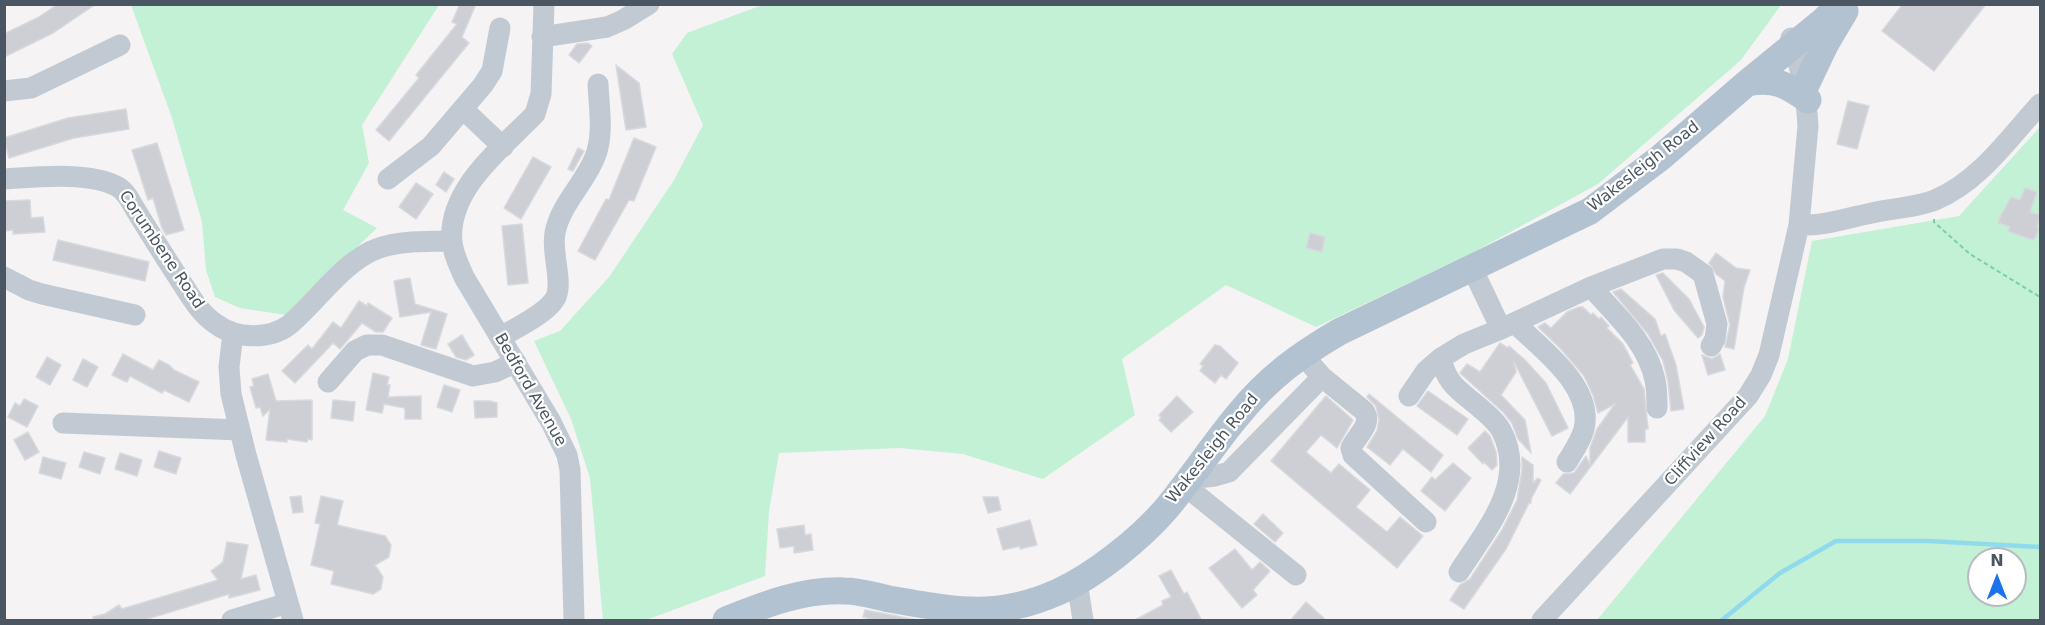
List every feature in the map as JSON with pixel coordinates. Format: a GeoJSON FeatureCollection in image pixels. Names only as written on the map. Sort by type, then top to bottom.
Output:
{"type":"FeatureCollection","features":[{"type":"Feature","properties":{"kind":"main road","name":"Wakesleigh Road"},"geometry":{"type":"LineString","coordinates":[[1788,46],[1819,4]]}},
{"type":"Feature","properties":{"kind":"main road","name":"Wakesleigh Road"},"geometry":{"type":"LineString","coordinates":[[726,621],[761,606],[808,593],[845,591],[970,611],[1001,610],[1029,603],[1077,582],[1117,555],[1164,511],[1238,414],[1277,374],[1302,354],[1339,332],[1590,211],[1660,158],[1788,46],[1840,4]]}},
{"type":"Feature","properties":{"kind":"main road"},"geometry":{"type":"LineString","coordinates":[[1747,83],[1772,81],[1806,94],[1829,37],[1849,4]]}},
{"type":"Feature","properties":{"kind":"street"},"geometry":{"type":"LineString","coordinates":[[544,4],[542,38],[607,27],[649,4]]}},
{"type":"Feature","properties":{"kind":"street"},"geometry":{"type":"LineString","coordinates":[[388,179],[431,146],[492,71],[500,28]]}},
{"type":"Feature","properties":{"kind":"street","name":"Bedford Avenue"},"geometry":{"type":"LineString","coordinates":[[542,38],[541,94],[535,114],[480,170],[460,200],[454,218],[452,241],[456,259],[464,277],[551,422],[567,455],[570,470],[574,621]]}},
{"type":"Feature","properties":{"kind":"street"},"geometry":{"type":"LineString","coordinates":[[4,91],[31,88],[120,45]]}},
{"type":"Feature","properties":{"kind":"street","name":"Cliffview Road"},"geometry":{"type":"LineString","coordinates":[[1542,621],[1748,396],[1761,375],[1769,355],[1799,225],[1808,126],[1806,94],[1788,46]]}},
{"type":"Feature","properties":{"kind":"street"},"geometry":{"type":"LineString","coordinates":[[500,337],[547,307],[556,297],[558,284],[553,247],[555,234],[559,219],[595,158],[599,142],[598,84]]}},
{"type":"Feature","properties":{"kind":"street"},"geometry":{"type":"LineString","coordinates":[[1799,225],[1827,225],[1872,212],[1934,201],[1977,174],[2040,104]]}},
{"type":"Feature","properties":{"kind":"street"},"geometry":{"type":"LineString","coordinates":[[463,109],[503,147]]}},
{"type":"Feature","properties":{"kind":"street","name":"Corumbene Road"},"geometry":{"type":"LineString","coordinates":[[4,179],[73,177],[105,182],[119,187],[128,197],[199,308],[215,324],[233,333]]}},
{"type":"Feature","properties":{"kind":"street"},"geometry":{"type":"LineString","coordinates":[[232,621],[290,612],[229,381],[233,333],[251,336],[264,335],[288,326],[351,266],[378,248],[452,241]]}},
{"type":"Feature","properties":{"kind":"street"},"geometry":{"type":"LineString","coordinates":[[1409,396],[1426,371],[1441,358],[1464,344],[1654,261],[1670,259],[1686,262],[1703,274],[1717,324],[1717,332],[1711,346]]}},
{"type":"Feature","properties":{"kind":"street"},"geometry":{"type":"LineString","coordinates":[[1472,268],[1508,326],[1563,370],[1580,394],[1585,427],[1567,462]]}},
{"type":"Feature","properties":{"kind":"street"},"geometry":{"type":"LineString","coordinates":[[4,277],[42,294],[135,315]]}},
{"type":"Feature","properties":{"kind":"street"},"geometry":{"type":"LineString","coordinates":[[1591,287],[1636,337],[1645,351],[1655,380],[1658,408]]}},
{"type":"Feature","properties":{"kind":"street"},"geometry":{"type":"LineString","coordinates":[[328,382],[355,351],[367,345],[382,345],[473,376],[495,372],[516,362]]}},
{"type":"Feature","properties":{"kind":"street"},"geometry":{"type":"LineString","coordinates":[[1302,354],[1322,377],[1364,411],[1368,417],[1368,423],[1351,448],[1353,455],[1426,522]]}},
{"type":"Feature","properties":{"kind":"street"},"geometry":{"type":"LineString","coordinates":[[1441,358],[1449,381],[1501,429],[1509,455],[1507,490],[1500,506],[1459,572]]}},
{"type":"Feature","properties":{"kind":"street"},"geometry":{"type":"LineString","coordinates":[[1186,482],[1229,472],[1322,377]]}},
{"type":"Feature","properties":{"kind":"street"},"geometry":{"type":"LineString","coordinates":[[63,423],[240,429]]}},
{"type":"Feature","properties":{"kind":"street"},"geometry":{"type":"LineString","coordinates":[[1186,482],[1296,575]]}},
{"type":"Feature","properties":{"kind":"street"},"geometry":{"type":"LineString","coordinates":[[1077,582],[1083,621]]}},
{"type":"Feature","properties":{"kind":"path"},"geometry":{"type":"LineString","coordinates":[[1934,201],[1934,222],[1970,254],[2040,297]]}},
{"type":"Feature","properties":{"kind":"green space"},"geometry":{"type":"Polygon","coordinates":[[[131,5],[439,5],[362,125],[369,163],[343,210],[377,228],[286,315],[240,308],[215,297],[206,270],[202,222],[172,118],[131,5]]]}},
{"type":"Feature","properties":{"kind":"green space"},"geometry":{"type":"Polygon","coordinates":[[[762,5],[1781,5],[1741,60],[1598,184],[1472,253],[1316,327],[1226,285],[1122,359],[1135,415],[1043,479],[963,454],[900,448],[779,453],[769,511],[765,576],[646,620],[603,620],[590,478],[571,419],[534,341],[560,331],[609,277],[674,180],[703,125],[672,54],[687,33],[762,5]]]}},
{"type":"Feature","properties":{"kind":"green space"},"geometry":{"type":"Polygon","coordinates":[[[2040,127],[2040,620],[1597,620],[1765,416],[1788,359],[1812,241],[1959,216],[2040,127]]]}},
{"type":"Feature","properties":{"kind":"building"},"geometry":{"type":"Polygon","coordinates":[[[58,4],[96,4],[53,33],[4,57],[4,34],[39,17],[58,4]]]}},
{"type":"Feature","properties":{"kind":"building"},"geometry":{"type":"Polygon","coordinates":[[[460,4],[476,4],[462,37],[469,43],[389,141],[376,130],[419,78],[416,75],[457,24],[452,22],[460,4]]]}},
{"type":"Feature","properties":{"kind":"building"},"geometry":{"type":"Polygon","coordinates":[[[1903,4],[1986,4],[1934,71],[1882,31],[1903,4]]]}},
{"type":"Feature","properties":{"kind":"building"},"geometry":{"type":"Polygon","coordinates":[[[588,43],[592,46],[579,63],[569,55],[577,44],[588,43]]]}},
{"type":"Feature","properties":{"kind":"building"},"geometry":{"type":"Polygon","coordinates":[[[616,65],[639,83],[646,127],[626,130],[616,65]]]}},
{"type":"Feature","properties":{"kind":"building"},"geometry":{"type":"Polygon","coordinates":[[[1848,101],[1869,106],[1857,149],[1837,144],[1848,101]]]}},
{"type":"Feature","properties":{"kind":"building"},"geometry":{"type":"Polygon","coordinates":[[[126,109],[129,129],[74,138],[9,158],[4,138],[68,118],[126,109]]]}},
{"type":"Feature","properties":{"kind":"building"},"geometry":{"type":"Polygon","coordinates":[[[634,138],[656,147],[634,201],[629,200],[595,260],[578,251],[606,199],[609,200],[634,138]]]}},
{"type":"Feature","properties":{"kind":"building"},"geometry":{"type":"Polygon","coordinates":[[[157,143],[184,230],[166,235],[153,198],[148,200],[132,150],[157,143]]]}},
{"type":"Feature","properties":{"kind":"building"},"geometry":{"type":"Polygon","coordinates":[[[578,148],[584,151],[573,171],[568,169],[578,148]]]}},
{"type":"Feature","properties":{"kind":"building"},"geometry":{"type":"Polygon","coordinates":[[[533,157],[551,167],[521,219],[504,208],[533,157]]]}},
{"type":"Feature","properties":{"kind":"building"},"geometry":{"type":"Polygon","coordinates":[[[444,172],[454,179],[446,192],[436,185],[444,172]]]}},
{"type":"Feature","properties":{"kind":"building"},"geometry":{"type":"Polygon","coordinates":[[[416,183],[433,194],[416,219],[399,207],[416,183]]]}},
{"type":"Feature","properties":{"kind":"building"},"geometry":{"type":"Polygon","coordinates":[[[2025,188],[2037,192],[2030,212],[2040,215],[2037,228],[2039,229],[2032,240],[2008,231],[2010,227],[1998,223],[2011,197],[2020,200],[2025,188]]]}},
{"type":"Feature","properties":{"kind":"building"},"geometry":{"type":"Polygon","coordinates":[[[30,200],[31,218],[43,217],[45,232],[13,234],[13,230],[4,231],[4,201],[30,200]]]}},
{"type":"Feature","properties":{"kind":"building"},"geometry":{"type":"Polygon","coordinates":[[[522,224],[528,283],[508,285],[502,226],[522,224]]]}},
{"type":"Feature","properties":{"kind":"building"},"geometry":{"type":"Polygon","coordinates":[[[1310,233],[1325,237],[1322,252],[1306,248],[1310,233]]]}},
{"type":"Feature","properties":{"kind":"building"},"geometry":{"type":"Polygon","coordinates":[[[58,240],[149,262],[145,281],[53,260],[58,240]]]}},
{"type":"Feature","properties":{"kind":"building"},"geometry":{"type":"Polygon","coordinates":[[[1716,253],[1736,268],[1750,270],[1744,287],[1734,349],[1725,347],[1730,325],[1723,297],[1725,281],[1716,274],[1709,263],[1716,253]]]}},
{"type":"Feature","properties":{"kind":"building"},"geometry":{"type":"Polygon","coordinates":[[[1663,273],[1689,299],[1704,327],[1702,335],[1698,338],[1674,310],[1656,275],[1663,273]]]}},
{"type":"Feature","properties":{"kind":"building"},"geometry":{"type":"Polygon","coordinates":[[[410,278],[415,304],[447,314],[436,349],[421,345],[431,312],[400,317],[394,281],[410,278]]]}},
{"type":"Feature","properties":{"kind":"building"},"geometry":{"type":"Polygon","coordinates":[[[1621,289],[1655,319],[1661,336],[1665,334],[1676,365],[1684,409],[1671,411],[1663,361],[1648,334],[1613,292],[1621,289]]]}},
{"type":"Feature","properties":{"kind":"building"},"geometry":{"type":"Polygon","coordinates":[[[359,301],[367,306],[368,303],[392,318],[383,332],[376,332],[362,323],[340,349],[333,343],[295,383],[282,371],[308,345],[312,349],[333,322],[341,328],[359,301]]]}},
{"type":"Feature","properties":{"kind":"building"},"geometry":{"type":"Polygon","coordinates":[[[1583,307],[1591,315],[1593,313],[1599,319],[1601,317],[1609,326],[1607,328],[1623,344],[1633,363],[1630,365],[1644,389],[1648,429],[1645,429],[1645,442],[1628,442],[1628,417],[1570,494],[1556,483],[1563,474],[1574,473],[1586,456],[1590,465],[1590,448],[1597,429],[1615,404],[1598,413],[1584,376],[1538,327],[1545,323],[1551,328],[1567,312],[1583,307]]]}},
{"type":"Feature","properties":{"kind":"building"},"geometry":{"type":"Polygon","coordinates":[[[462,335],[474,355],[466,360],[456,357],[448,344],[462,335]]]}},
{"type":"Feature","properties":{"kind":"building"},"geometry":{"type":"Polygon","coordinates":[[[1500,343],[1508,348],[1509,346],[1546,383],[1568,428],[1552,436],[1514,362],[1516,372],[1501,395],[1525,420],[1531,453],[1518,439],[1512,423],[1503,412],[1460,373],[1467,364],[1480,372],[1500,343]]]}},
{"type":"Feature","properties":{"kind":"building"},"geometry":{"type":"Polygon","coordinates":[[[1215,345],[1220,346],[1238,363],[1226,379],[1221,375],[1215,383],[1200,371],[1203,366],[1200,364],[1215,345]]]}},
{"type":"Feature","properties":{"kind":"building"},"geometry":{"type":"Polygon","coordinates":[[[123,354],[153,370],[159,360],[199,382],[189,402],[164,390],[162,393],[130,376],[127,382],[112,375],[123,354]]]}},
{"type":"Feature","properties":{"kind":"building"},"geometry":{"type":"Polygon","coordinates":[[[1720,354],[1725,370],[1708,375],[1702,355],[1712,359],[1720,354]]]}},
{"type":"Feature","properties":{"kind":"building"},"geometry":{"type":"Polygon","coordinates":[[[47,357],[61,365],[50,385],[36,377],[47,357]]]}},
{"type":"Feature","properties":{"kind":"building"},"geometry":{"type":"Polygon","coordinates":[[[83,359],[98,367],[87,387],[73,380],[83,359]]]}},
{"type":"Feature","properties":{"kind":"building"},"geometry":{"type":"Polygon","coordinates":[[[373,373],[389,377],[388,397],[421,396],[421,419],[405,419],[405,408],[384,404],[382,413],[366,410],[373,373]]]}},
{"type":"Feature","properties":{"kind":"building"},"geometry":{"type":"Polygon","coordinates":[[[268,374],[276,401],[312,400],[312,440],[308,439],[307,442],[287,439],[287,442],[266,440],[270,409],[263,416],[260,407],[256,408],[250,387],[254,386],[252,379],[268,374]]]}},
{"type":"Feature","properties":{"kind":"building"},"geometry":{"type":"Polygon","coordinates":[[[444,385],[460,390],[452,412],[437,407],[444,385]]]}},
{"type":"Feature","properties":{"kind":"building"},"geometry":{"type":"Polygon","coordinates":[[[1428,391],[1468,419],[1457,435],[1417,406],[1428,391]]]}},
{"type":"Feature","properties":{"kind":"building"},"geometry":{"type":"Polygon","coordinates":[[[1369,394],[1443,455],[1431,472],[1403,449],[1390,465],[1367,447],[1377,431],[1379,420],[1376,406],[1367,397],[1369,394]]]}},
{"type":"Feature","properties":{"kind":"building"},"geometry":{"type":"Polygon","coordinates":[[[1177,396],[1193,412],[1171,432],[1159,420],[1161,418],[1159,415],[1177,396]]]}},
{"type":"Feature","properties":{"kind":"building"},"geometry":{"type":"Polygon","coordinates":[[[1326,396],[1353,420],[1337,448],[1321,435],[1306,452],[1331,473],[1339,464],[1370,490],[1356,507],[1387,532],[1400,517],[1423,536],[1397,568],[1271,461],[1326,396]]]}},
{"type":"Feature","properties":{"kind":"building"},"geometry":{"type":"Polygon","coordinates":[[[24,399],[38,406],[27,427],[8,417],[15,403],[20,406],[24,399]]]}},
{"type":"Feature","properties":{"kind":"building"},"geometry":{"type":"Polygon","coordinates":[[[333,400],[355,402],[353,421],[331,418],[333,400]]]}},
{"type":"Feature","properties":{"kind":"building"},"geometry":{"type":"Polygon","coordinates":[[[474,401],[497,403],[497,417],[475,418],[474,401]]]}},
{"type":"Feature","properties":{"kind":"building"},"geometry":{"type":"Polygon","coordinates":[[[1485,431],[1490,436],[1496,452],[1497,465],[1492,470],[1468,448],[1485,431]]]}},
{"type":"Feature","properties":{"kind":"building"},"geometry":{"type":"Polygon","coordinates":[[[28,432],[39,452],[25,460],[14,440],[28,432]]]}},
{"type":"Feature","properties":{"kind":"building"},"geometry":{"type":"Polygon","coordinates":[[[159,451],[181,458],[176,474],[154,467],[159,451]]]}},
{"type":"Feature","properties":{"kind":"building"},"geometry":{"type":"Polygon","coordinates":[[[84,452],[105,458],[100,474],[79,467],[84,452]]]}},
{"type":"Feature","properties":{"kind":"building"},"geometry":{"type":"Polygon","coordinates":[[[120,453],[142,460],[137,476],[115,469],[120,453]]]}},
{"type":"Feature","properties":{"kind":"building"},"geometry":{"type":"Polygon","coordinates":[[[43,457],[66,463],[61,479],[39,473],[43,457]]]}},
{"type":"Feature","properties":{"kind":"building"},"geometry":{"type":"Polygon","coordinates":[[[1522,457],[1533,465],[1533,483],[1538,478],[1541,480],[1506,549],[1464,609],[1450,600],[1460,585],[1470,579],[1502,530],[1517,500],[1522,457]]]}},
{"type":"Feature","properties":{"kind":"building"},"geometry":{"type":"Polygon","coordinates":[[[1453,463],[1471,478],[1445,511],[1421,491],[1432,477],[1435,480],[1453,463]]]}},
{"type":"Feature","properties":{"kind":"building"},"geometry":{"type":"Polygon","coordinates":[[[301,496],[303,512],[293,513],[290,497],[301,496]]]}},
{"type":"Feature","properties":{"kind":"building"},"geometry":{"type":"Polygon","coordinates":[[[321,496],[343,501],[337,525],[385,536],[391,545],[389,557],[375,565],[383,577],[381,589],[373,594],[331,584],[334,571],[311,565],[320,524],[315,523],[321,496]]]}},
{"type":"Feature","properties":{"kind":"building"},"geometry":{"type":"Polygon","coordinates":[[[983,497],[998,497],[1001,510],[988,513],[983,497]]]}},
{"type":"Feature","properties":{"kind":"building"},"geometry":{"type":"Polygon","coordinates":[[[1263,514],[1283,533],[1275,542],[1254,524],[1263,514]]]}},
{"type":"Feature","properties":{"kind":"building"},"geometry":{"type":"Polygon","coordinates":[[[1030,520],[1037,545],[1003,550],[997,529],[1030,520]]]}},
{"type":"Feature","properties":{"kind":"building"},"geometry":{"type":"Polygon","coordinates":[[[804,525],[805,535],[811,534],[813,550],[794,553],[794,546],[780,548],[777,529],[804,525]]]}},
{"type":"Feature","properties":{"kind":"building"},"geometry":{"type":"Polygon","coordinates":[[[227,542],[248,545],[241,579],[256,575],[260,590],[229,598],[229,594],[141,621],[94,621],[93,617],[105,614],[119,605],[122,609],[218,580],[211,571],[223,562],[227,542]]]}},
{"type":"Feature","properties":{"kind":"building"},"geometry":{"type":"Polygon","coordinates":[[[1235,549],[1252,570],[1260,562],[1270,571],[1253,590],[1257,595],[1242,608],[1209,568],[1235,549]]]}},
{"type":"Feature","properties":{"kind":"building"},"geometry":{"type":"Polygon","coordinates":[[[1171,570],[1184,594],[1187,592],[1202,621],[1133,621],[1163,605],[1162,601],[1171,597],[1159,576],[1171,570]]]}},
{"type":"Feature","properties":{"kind":"building"},"geometry":{"type":"Polygon","coordinates":[[[1306,602],[1327,621],[1290,621],[1306,602]]]}},
{"type":"Feature","properties":{"kind":"building"},"geometry":{"type":"Polygon","coordinates":[[[865,610],[917,621],[878,621],[863,617],[865,610]]]}},
{"type":"Feature","properties":{"kind":"waterway"},"geometry":{"type":"LineString","coordinates":[[1722,620],[1780,573],[1836,541],[1928,541],[2040,547]]}}]}
